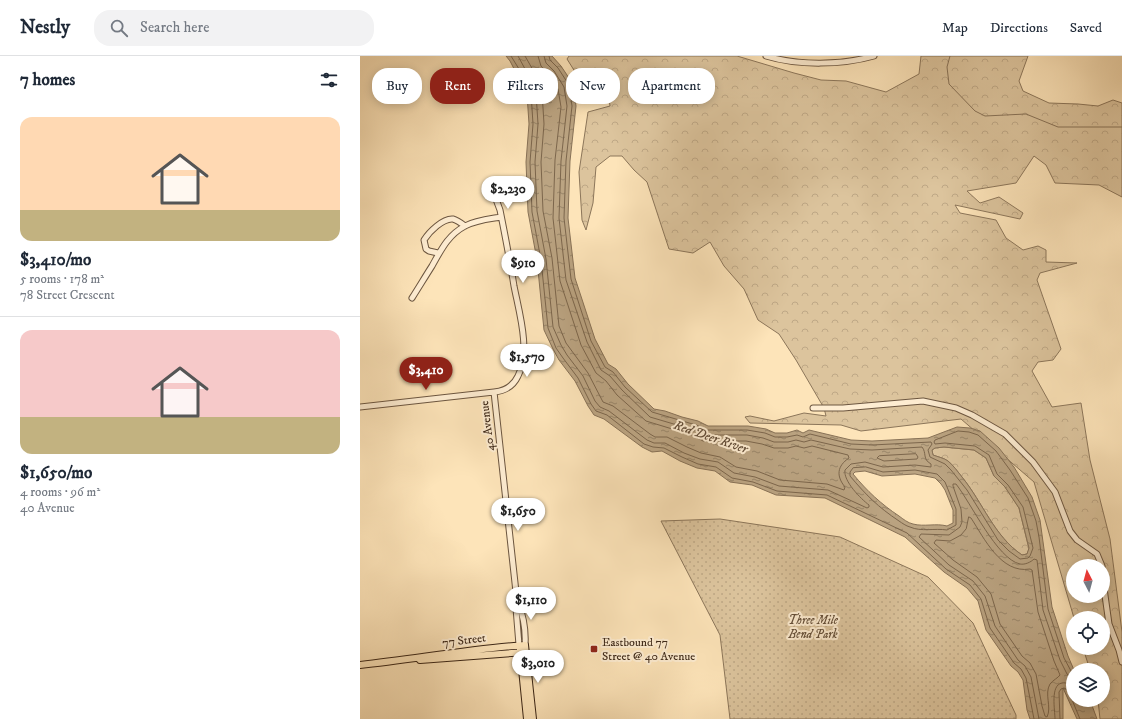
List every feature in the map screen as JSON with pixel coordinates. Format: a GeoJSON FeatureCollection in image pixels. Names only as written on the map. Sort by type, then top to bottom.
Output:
{"type":"FeatureCollection","features":[{"type":"Feature","properties":{"kind":"main road","name":"40 Avenue"},"geometry":{"type":"LineString","coordinates":[[522,645],[523,652]]}},
{"type":"Feature","properties":{"kind":"main road","name":"77 Street"},"geometry":{"type":"LineString","coordinates":[[360,665],[522,645]]}},
{"type":"Feature","properties":{"kind":"main road","name":"77 Street"},"geometry":{"type":"LineString","coordinates":[[406,660],[428,660],[523,652]]}},
{"type":"Feature","properties":{"kind":"main road"},"geometry":{"type":"LineString","coordinates":[[523,652],[527,719]]}},
{"type":"Feature","properties":{"kind":"main road"},"geometry":{"type":"LineString","coordinates":[[523,652],[533,719]]}},
{"type":"Feature","properties":{"kind":"street"},"geometry":{"type":"LineString","coordinates":[[766,56],[800,63],[857,61],[874,56]]}},
{"type":"Feature","properties":{"kind":"street","name":"40 Avenue"},"geometry":{"type":"LineString","coordinates":[[494,194],[501,217],[523,337],[523,357],[519,376],[514,384],[506,389],[494,392],[517,601],[525,631],[522,645]]}},
{"type":"Feature","properties":{"kind":"street"},"geometry":{"type":"LineString","coordinates":[[412,298],[448,238],[465,226],[476,222],[501,217]]}},
{"type":"Feature","properties":{"kind":"street"},"geometry":{"type":"LineString","coordinates":[[438,253],[426,249],[424,240],[427,235],[447,220],[453,219],[465,226]]}},
{"type":"Feature","properties":{"kind":"street"},"geometry":{"type":"LineString","coordinates":[[360,407],[494,392]]}},
{"type":"Feature","properties":{"kind":"street"},"geometry":{"type":"LineString","coordinates":[[813,408],[843,408],[922,401],[956,408],[972,415],[1005,434],[1033,462],[1055,492],[1070,531],[1077,540],[1097,554],[1099,559]]}},
{"type":"Feature","properties":{"kind":"street"},"geometry":{"type":"LineString","coordinates":[[1106,603],[1109,624],[1122,662]]}},
{"type":"Feature","properties":{"kind":"green space"},"geometry":{"type":"Polygon","coordinates":[[[569,56],[737,56],[821,80],[846,81],[886,92],[919,74],[921,56],[1028,56],[1019,81],[1023,91],[1049,103],[1098,106],[1113,100],[1122,103],[1122,197],[1099,185],[1055,183],[1046,165],[1034,156],[1016,183],[967,191],[980,203],[999,197],[1023,213],[1020,219],[955,205],[960,213],[996,220],[1006,238],[1023,250],[1038,246],[1046,250],[1046,262],[1077,263],[1040,273],[1037,280],[1061,349],[1053,360],[1038,362],[1032,371],[1052,407],[1081,403],[1090,460],[1110,539],[1122,632],[1122,719],[1100,719],[1099,707],[1110,707],[1110,663],[1088,663],[1085,655],[1110,655],[1110,611],[1072,611],[1070,603],[1110,603],[1110,559],[1066,559],[1066,591],[1034,482],[961,419],[861,431],[841,425],[750,423],[745,417],[750,416],[774,421],[804,413],[826,416],[824,408],[779,334],[758,320],[744,289],[724,266],[710,242],[693,253],[669,249],[647,182],[622,156],[610,156],[596,167],[593,203],[586,230],[582,220],[579,172],[588,112],[610,106],[610,104],[620,104],[620,68],[573,68],[567,59],[569,56]]]}},
{"type":"Feature","properties":{"kind":"green space"},"geometry":{"type":"Polygon","coordinates":[[[944,447],[974,450],[986,458],[994,476],[1005,487],[1019,508],[1029,549],[1027,554],[1022,555],[1012,547],[996,529],[952,464],[945,459],[933,455],[932,450],[935,448],[944,447]]]}},
{"type":"Feature","properties":{"kind":"green space","name":"Three Mile Bend Park"},"geometry":{"type":"Polygon","coordinates":[[[720,519],[840,537],[928,577],[973,623],[1016,715],[1016,719],[730,719],[720,635],[661,521],[720,519]]]}},
{"type":"Feature","properties":{"kind":"water","name":"Red Deer River"},"geometry":{"type":"Polygon","coordinates":[[[506,56],[552,56],[566,74],[566,104],[576,104],[576,106],[570,161],[568,218],[575,278],[595,339],[608,364],[616,369],[628,384],[654,409],[698,421],[708,426],[748,426],[766,429],[775,433],[787,433],[797,430],[803,433],[809,430],[851,440],[872,441],[928,438],[957,427],[970,428],[980,431],[999,448],[1014,467],[1032,497],[1040,520],[1052,607],[1066,650],[1066,655],[1068,655],[1071,663],[1066,663],[1066,695],[1063,688],[1063,719],[1030,719],[1027,710],[1023,680],[1018,672],[1011,666],[986,630],[978,601],[967,588],[944,572],[905,537],[825,498],[776,495],[752,485],[730,482],[715,471],[697,468],[662,451],[652,452],[642,447],[604,419],[594,415],[575,381],[559,360],[544,330],[537,260],[528,212],[526,162],[529,124],[528,104],[558,104],[558,68],[514,68],[506,56]],[[944,447],[935,448],[932,450],[933,455],[945,459],[952,464],[996,529],[1012,547],[1022,555],[1027,554],[1029,548],[1019,508],[1005,487],[994,476],[986,458],[974,450],[944,447]],[[865,471],[855,472],[853,474],[880,502],[907,522],[917,525],[947,526],[953,523],[953,510],[945,490],[935,478],[915,474],[882,476],[865,471]]]}},
{"type":"Feature","properties":{"kind":"water"},"geometry":{"type":"Polygon","coordinates":[[[1072,707],[1093,707],[1097,719],[1077,719],[1072,707]]]}},
{"type":"Feature","properties":{"kind":"waterway"},"geometry":{"type":"LineString","coordinates":[[950,56],[947,67],[949,84],[975,111],[985,116],[1026,114],[1058,127],[1122,127]]}},
{"type":"Feature","properties":{"kind":"place","name":"Eastbound 77 Street @ 40 Avenue"},"geometry":{"type":"Point","coordinates":[594,649]}}]}
